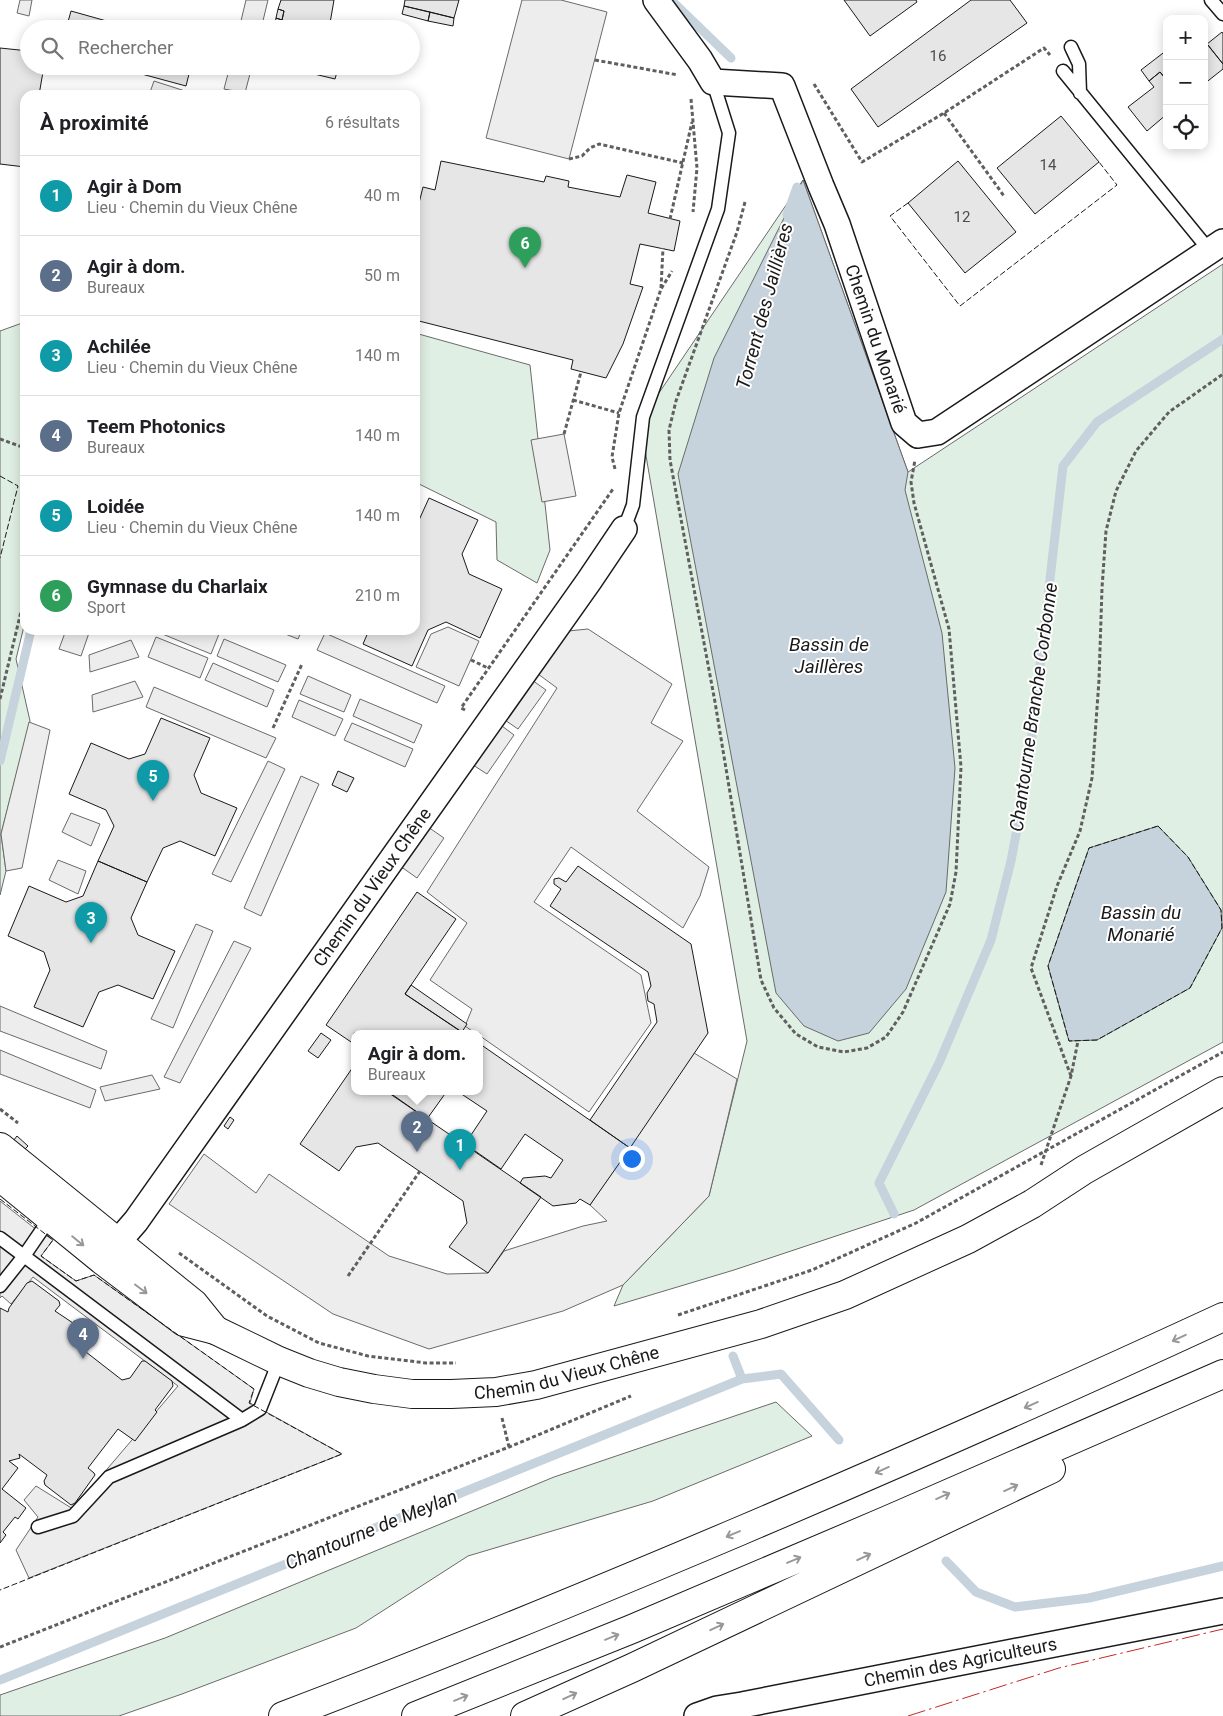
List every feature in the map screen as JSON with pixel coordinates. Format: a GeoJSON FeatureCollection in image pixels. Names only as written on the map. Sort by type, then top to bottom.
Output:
{"type":"FeatureCollection","features":[{"type":"Feature","properties":{"kind":"main road","name":"Chemin du Vieux Chêne"},"geometry":{"type":"LineString","coordinates":[[0,1176],[50,1218],[110,1251],[194,1304],[215,1330],[278,1361],[309,1373],[374,1389],[412,1394],[496,1392],[536,1385],[761,1324],[845,1295],[968,1239],[1032,1204],[1084,1170],[1223,1091]]}},
{"type":"Feature","properties":{"kind":"main road","name":"Chemin du Vieux Chêne"},"geometry":{"type":"LineString","coordinates":[[0,1147],[110,1251]]}},
{"type":"Feature","properties":{"kind":"main road"},"geometry":{"type":"LineString","coordinates":[[283,1716],[378,1680],[634,1576],[845,1487],[1223,1318]]}},
{"type":"Feature","properties":{"kind":"main road"},"geometry":{"type":"LineString","coordinates":[[416,1716],[632,1629],[1223,1374]]}},
{"type":"Feature","properties":{"kind":"main road"},"geometry":{"type":"LineString","coordinates":[[525,1716],[632,1668],[1223,1387]]}},
{"type":"Feature","properties":{"kind":"street"},"geometry":{"type":"LineString","coordinates":[[656,0],[683,36],[713,82]]}},
{"type":"Feature","properties":{"kind":"street","name":"Chemin du Monarié"},"geometry":{"type":"LineString","coordinates":[[713,82],[782,86],[837,224],[904,423],[918,434],[937,432],[1216,246]]}},
{"type":"Feature","properties":{"kind":"street","name":"Chemin du Vieux Chêne"},"geometry":{"type":"LineString","coordinates":[[110,1251],[136,1222],[578,597],[624,528]]}},
{"type":"Feature","properties":{"kind":"street","name":"Chemin des Agriculteurs"},"geometry":{"type":"LineString","coordinates":[[697,1716],[717,1709],[751,1704],[1223,1611]]}},
{"type":"Feature","properties":{"kind":"lane"},"geometry":{"type":"LineString","coordinates":[[1212,0],[1223,14]]}},
{"type":"Feature","properties":{"kind":"lane"},"geometry":{"type":"LineString","coordinates":[[1071,47],[1079,64],[1080,93]]}},
{"type":"Feature","properties":{"kind":"lane"},"geometry":{"type":"LineString","coordinates":[[1063,71],[1080,93],[1216,246]]}},
{"type":"Feature","properties":{"kind":"lane"},"geometry":{"type":"LineString","coordinates":[[624,528],[634,505],[643,417],[718,209],[729,133],[713,82]]}},
{"type":"Feature","properties":{"kind":"lane"},"geometry":{"type":"LineString","coordinates":[[0,1286],[24,1256],[50,1218]]}},
{"type":"Feature","properties":{"kind":"lane"},"geometry":{"type":"LineString","coordinates":[[0,1238],[242,1420]]}},
{"type":"Feature","properties":{"kind":"lane"},"geometry":{"type":"LineString","coordinates":[[38,1527],[73,1516],[109,1477],[242,1420],[260,1409],[278,1361]]}},
{"type":"Feature","properties":{"kind":"path"},"geometry":{"type":"LineString","coordinates":[[814,84],[862,162],[944,113],[1044,48],[1063,71]]}},
{"type":"Feature","properties":{"kind":"path"},"geometry":{"type":"LineString","coordinates":[[595,60],[684,76]]}},
{"type":"Feature","properties":{"kind":"path"},"geometry":{"type":"LineString","coordinates":[[690,96],[697,168],[693,215]]}},
{"type":"Feature","properties":{"kind":"path"},"geometry":{"type":"LineString","coordinates":[[944,113],[1004,196]]}},
{"type":"Feature","properties":{"kind":"path"},"geometry":{"type":"LineString","coordinates":[[670,219],[693,118]]}},
{"type":"Feature","properties":{"kind":"path"},"geometry":{"type":"LineString","coordinates":[[569,159],[582,156],[590,148],[600,144],[683,163]]}},
{"type":"Feature","properties":{"kind":"path"},"geometry":{"type":"LineString","coordinates":[[745,202],[737,232],[676,401],[669,430],[670,460],[715,702],[761,980],[774,1008],[796,1034],[818,1047],[844,1052],[866,1048],[886,1037],[903,1012],[950,904],[956,872],[961,767],[950,630],[914,503],[912,482],[918,434]]}},
{"type":"Feature","properties":{"kind":"path"},"geometry":{"type":"LineString","coordinates":[[661,289],[663,248]]}},
{"type":"Feature","properties":{"kind":"path"},"geometry":{"type":"LineString","coordinates":[[616,474],[612,457],[619,412],[661,289],[676,264]]}},
{"type":"Feature","properties":{"kind":"path"},"geometry":{"type":"LineString","coordinates":[[564,434],[581,372]]}},
{"type":"Feature","properties":{"kind":"path"},"geometry":{"type":"LineString","coordinates":[[1071,1076],[1031,968],[1057,886],[1080,830],[1092,778],[1106,531],[1116,491],[1136,451],[1169,412],[1223,374]]}},
{"type":"Feature","properties":{"kind":"path"},"geometry":{"type":"LineString","coordinates":[[573,400],[619,412]]}},
{"type":"Feature","properties":{"kind":"path"},"geometry":{"type":"LineString","coordinates":[[0,439],[20,446]]}},
{"type":"Feature","properties":{"kind":"path"},"geometry":{"type":"LineString","coordinates":[[461,708],[618,482]]}},
{"type":"Feature","properties":{"kind":"path"},"geometry":{"type":"LineString","coordinates":[[0,699],[20,616]]}},
{"type":"Feature","properties":{"kind":"path"},"geometry":{"type":"LineString","coordinates":[[470,660],[488,668]]}},
{"type":"Feature","properties":{"kind":"path"},"geometry":{"type":"LineString","coordinates":[[273,728],[302,664]]}},
{"type":"Feature","properties":{"kind":"path"},"geometry":{"type":"LineString","coordinates":[[1046,1150],[1071,1076],[1078,1041]]}},
{"type":"Feature","properties":{"kind":"path"},"geometry":{"type":"LineString","coordinates":[[670,1318],[820,1266],[916,1223],[1223,1052]]}},
{"type":"Feature","properties":{"kind":"path"},"geometry":{"type":"LineString","coordinates":[[348,1276],[420,1171]]}},
{"type":"Feature","properties":{"kind":"path"},"geometry":{"type":"LineString","coordinates":[[267,1316],[319,1342],[368,1356],[426,1363],[461,1363]]}},
{"type":"Feature","properties":{"kind":"path"},"geometry":{"type":"LineString","coordinates":[[0,1647],[509,1447],[631,1396]]}},
{"type":"Feature","properties":{"kind":"green space"},"geometry":{"type":"Polygon","coordinates":[[[803,180],[908,472],[1223,264],[1223,1042],[914,1210],[734,1270],[614,1306],[623,1285],[709,1196],[747,1041],[640,421],[803,180]]]}},
{"type":"Feature","properties":{"kind":"green space"},"geometry":{"type":"Polygon","coordinates":[[[20,324],[20,635],[22,635],[16,659],[30,721],[1,834],[6,871],[0,895],[0,331],[20,324]]]}},
{"type":"Feature","properties":{"kind":"green space"},"geometry":{"type":"Polygon","coordinates":[[[420,334],[530,365],[550,550],[537,583],[497,560],[496,522],[420,484],[420,334]]]}},
{"type":"Feature","properties":{"kind":"green space"},"geometry":{"type":"Polygon","coordinates":[[[776,1402],[812,1436],[653,1501],[468,1556],[356,1628],[119,1716],[0,1716],[0,1695],[165,1638],[554,1477],[776,1402]]]}},
{"type":"Feature","properties":{"kind":"shaded area"},"geometry":{"type":"Polygon","coordinates":[[[20,0],[32,0],[29,16],[17,13],[20,0]]]}},
{"type":"Feature","properties":{"kind":"shaded area"},"geometry":{"type":"Polygon","coordinates":[[[246,0],[268,0],[263,20],[241,20],[246,0]]]}},
{"type":"Feature","properties":{"kind":"shaded area"},"geometry":{"type":"Polygon","coordinates":[[[522,0],[561,0],[607,12],[569,159],[486,138],[522,0]]]}},
{"type":"Feature","properties":{"kind":"shaded area"},"geometry":{"type":"Polygon","coordinates":[[[228,75],[250,75],[246,90],[224,89],[228,75]]]}},
{"type":"Feature","properties":{"kind":"shaded area"},"geometry":{"type":"Polygon","coordinates":[[[154,81],[182,90],[151,90],[154,81]]]}},
{"type":"Feature","properties":{"kind":"shaded area"},"geometry":{"type":"Polygon","coordinates":[[[564,434],[576,496],[542,502],[531,440],[564,434]]]}},
{"type":"Feature","properties":{"kind":"shaded area"},"geometry":{"type":"Polygon","coordinates":[[[448,627],[479,641],[459,686],[416,667],[431,634],[448,627]]]}},
{"type":"Feature","properties":{"kind":"shaded area"},"geometry":{"type":"Polygon","coordinates":[[[588,629],[672,684],[651,723],[683,741],[637,811],[709,867],[700,896],[683,928],[571,847],[534,902],[641,975],[651,1023],[589,1112],[483,1038],[483,1030],[471,1030],[465,1026],[472,1009],[430,980],[467,923],[427,892],[557,688],[538,674],[568,631],[588,629]]]}},
{"type":"Feature","properties":{"kind":"shaded area"},"geometry":{"type":"Polygon","coordinates":[[[64,635],[88,635],[81,656],[59,649],[64,635]]]}},
{"type":"Feature","properties":{"kind":"shaded area"},"geometry":{"type":"Polygon","coordinates":[[[165,635],[219,635],[211,654],[165,635]]]}},
{"type":"Feature","properties":{"kind":"shaded area"},"geometry":{"type":"Polygon","coordinates":[[[288,635],[300,635],[298,639],[288,635]]]}},
{"type":"Feature","properties":{"kind":"shaded area"},"geometry":{"type":"Polygon","coordinates":[[[324,635],[330,635],[445,686],[437,703],[317,650],[324,635]]]}},
{"type":"Feature","properties":{"kind":"shaded area"},"geometry":{"type":"Polygon","coordinates":[[[156,637],[208,658],[200,678],[148,657],[156,637]]]}},
{"type":"Feature","properties":{"kind":"shaded area"},"geometry":{"type":"Polygon","coordinates":[[[224,639],[286,665],[278,682],[217,656],[224,639]]]}},
{"type":"Feature","properties":{"kind":"shaded area"},"geometry":{"type":"Polygon","coordinates":[[[131,640],[139,657],[90,672],[89,655],[131,640]]]}},
{"type":"Feature","properties":{"kind":"shaded area"},"geometry":{"type":"Polygon","coordinates":[[[213,663],[274,690],[267,707],[205,680],[213,663]]]}},
{"type":"Feature","properties":{"kind":"shaded area"},"geometry":{"type":"Polygon","coordinates":[[[308,676],[351,695],[344,712],[300,694],[308,676]]]}},
{"type":"Feature","properties":{"kind":"shaded area"},"geometry":{"type":"Polygon","coordinates":[[[529,678],[546,690],[518,729],[502,718],[529,678]]]}},
{"type":"Feature","properties":{"kind":"shaded area"},"geometry":{"type":"Polygon","coordinates":[[[135,681],[143,697],[93,712],[92,695],[135,681]]]}},
{"type":"Feature","properties":{"kind":"shaded area"},"geometry":{"type":"Polygon","coordinates":[[[154,687],[276,738],[266,758],[146,707],[154,687]]]}},
{"type":"Feature","properties":{"kind":"shaded area"},"geometry":{"type":"Polygon","coordinates":[[[360,699],[422,725],[414,743],[353,716],[360,699]]]}},
{"type":"Feature","properties":{"kind":"shaded area"},"geometry":{"type":"Polygon","coordinates":[[[299,700],[343,719],[335,736],[292,717],[299,700]]]}},
{"type":"Feature","properties":{"kind":"shaded area"},"geometry":{"type":"Polygon","coordinates":[[[29,722],[50,730],[22,868],[6,871],[1,834],[29,722]]]}},
{"type":"Feature","properties":{"kind":"shaded area"},"geometry":{"type":"Polygon","coordinates":[[[352,723],[413,749],[405,767],[344,740],[352,723]]]}},
{"type":"Feature","properties":{"kind":"shaded area"},"geometry":{"type":"Polygon","coordinates":[[[498,723],[514,735],[487,774],[470,763],[498,723]]]}},
{"type":"Feature","properties":{"kind":"shaded area"},"geometry":{"type":"Polygon","coordinates":[[[268,761],[285,769],[231,882],[212,874],[268,761]]]}},
{"type":"Feature","properties":{"kind":"shaded area"},"geometry":{"type":"Polygon","coordinates":[[[301,776],[319,784],[261,916],[244,908],[301,776]]]}},
{"type":"Feature","properties":{"kind":"shaded area"},"geometry":{"type":"Polygon","coordinates":[[[71,813],[100,824],[91,846],[62,832],[71,813]]]}},
{"type":"Feature","properties":{"kind":"shaded area"},"geometry":{"type":"Polygon","coordinates":[[[428,827],[444,838],[417,878],[400,866],[428,827]]]}},
{"type":"Feature","properties":{"kind":"shaded area"},"geometry":{"type":"Polygon","coordinates":[[[58,860],[86,871],[78,894],[49,880],[58,860]]]}},
{"type":"Feature","properties":{"kind":"shaded area"},"geometry":{"type":"Polygon","coordinates":[[[196,924],[213,931],[173,1028],[151,1019],[196,924]]]}},
{"type":"Feature","properties":{"kind":"shaded area"},"geometry":{"type":"Polygon","coordinates":[[[234,941],[251,948],[180,1083],[164,1077],[234,941]]]}},
{"type":"Feature","properties":{"kind":"shaded area"},"geometry":{"type":"Polygon","coordinates":[[[0,1006],[107,1051],[101,1069],[0,1031],[0,1006]]]}},
{"type":"Feature","properties":{"kind":"shaded area"},"geometry":{"type":"Polygon","coordinates":[[[0,1050],[96,1090],[90,1108],[0,1074],[0,1050]]]}},
{"type":"Feature","properties":{"kind":"shaded area"},"geometry":{"type":"Polygon","coordinates":[[[694,1053],[737,1079],[709,1196],[623,1285],[563,1311],[429,1349],[333,1314],[169,1204],[204,1154],[256,1193],[269,1174],[389,1256],[447,1274],[488,1273],[504,1251],[583,1226],[607,1221],[590,1205],[694,1053]]]}},
{"type":"Feature","properties":{"kind":"shaded area"},"geometry":{"type":"Polygon","coordinates":[[[152,1075],[160,1089],[105,1101],[100,1087],[152,1075]]]}},
{"type":"Feature","properties":{"kind":"shaded area"},"geometry":{"type":"Polygon","coordinates":[[[0,1201],[53,1240],[41,1256],[76,1281],[94,1275],[254,1389],[250,1403],[342,1454],[29,1578],[16,1550],[38,1517],[24,1500],[36,1486],[73,1509],[178,1386],[33,1277],[11,1304],[2,1296],[0,1298],[0,1201]]]}},
{"type":"Feature","properties":{"kind":"water","name":"Bassin de Jaillères"},"geometry":{"type":"Polygon","coordinates":[[[803,180],[908,472],[905,490],[942,633],[955,768],[946,892],[906,989],[869,1033],[838,1041],[804,1026],[776,993],[678,474],[714,358],[803,180]]]}},
{"type":"Feature","properties":{"kind":"water","name":"Bassin du Monarié"},"geometry":{"type":"Polygon","coordinates":[[[1158,826],[1188,857],[1221,910],[1222,928],[1190,988],[1097,1040],[1069,1041],[1048,966],[1089,848],[1158,826]]]}},
{"type":"Feature","properties":{"kind":"building"},"geometry":{"type":"Polygon","coordinates":[[[281,0],[334,0],[331,20],[282,20],[284,11],[278,9],[281,0]]]}},
{"type":"Feature","properties":{"kind":"building"},"geometry":{"type":"Polygon","coordinates":[[[405,0],[459,0],[454,18],[404,6],[405,0]]]}},
{"type":"Feature","properties":{"kind":"building"},"geometry":{"type":"Polygon","coordinates":[[[844,0],[916,0],[917,2],[870,36],[844,0]]]}},
{"type":"Feature","properties":{"kind":"building"},"geometry":{"type":"Polygon","coordinates":[[[971,0],[1010,0],[1027,23],[878,127],[851,89],[971,0]]]}},
{"type":"Feature","properties":{"kind":"building"},"geometry":{"type":"Polygon","coordinates":[[[404,6],[430,12],[428,21],[402,14],[404,6]]]}},
{"type":"Feature","properties":{"kind":"building"},"geometry":{"type":"Polygon","coordinates":[[[278,9],[284,11],[282,20],[276,18],[278,9]]]}},
{"type":"Feature","properties":{"kind":"building"},"geometry":{"type":"Polygon","coordinates":[[[71,11],[103,20],[68,20],[71,11]]]}},
{"type":"Feature","properties":{"kind":"building"},"geometry":{"type":"Polygon","coordinates":[[[430,12],[454,18],[453,26],[428,21],[430,12]]]}},
{"type":"Feature","properties":{"kind":"building"},"geometry":{"type":"Polygon","coordinates":[[[1222,32],[1223,64],[1208,45],[1222,32]]]}},
{"type":"Feature","properties":{"kind":"building"},"geometry":{"type":"Polygon","coordinates":[[[1208,45],[1223,64],[1223,69],[1208,81],[1208,45]]]}},
{"type":"Feature","properties":{"kind":"building"},"geometry":{"type":"Polygon","coordinates":[[[0,48],[20,50],[20,75],[42,75],[40,90],[20,90],[20,166],[0,164],[0,48]]]}},
{"type":"Feature","properties":{"kind":"building"},"geometry":{"type":"Polygon","coordinates":[[[1163,53],[1163,76],[1160,72],[1149,81],[1141,70],[1163,53]]]}},
{"type":"Feature","properties":{"kind":"building"},"geometry":{"type":"Polygon","coordinates":[[[1160,72],[1163,76],[1163,117],[1147,131],[1128,107],[1154,87],[1149,81],[1160,72]]]}},
{"type":"Feature","properties":{"kind":"building"},"geometry":{"type":"Polygon","coordinates":[[[145,75],[189,75],[186,86],[145,75]]]}},
{"type":"Feature","properties":{"kind":"building"},"geometry":{"type":"Polygon","coordinates":[[[318,75],[336,75],[335,79],[318,75]]]}},
{"type":"Feature","properties":{"kind":"building"},"geometry":{"type":"Polygon","coordinates":[[[1061,116],[1099,162],[1035,214],[997,168],[1061,116]]]}},
{"type":"Feature","properties":{"kind":"building"},"geometry":{"type":"Polygon","coordinates":[[[441,161],[544,182],[546,176],[569,181],[568,187],[620,197],[627,175],[656,182],[648,213],[680,221],[674,251],[640,244],[630,284],[643,287],[623,344],[606,378],[571,369],[573,360],[420,321],[420,199],[423,187],[435,190],[441,161]]]}},
{"type":"Feature","properties":{"kind":"building"},"geometry":{"type":"Polygon","coordinates":[[[958,161],[1016,232],[965,273],[908,203],[958,161]]]}},
{"type":"Feature","properties":{"kind":"building"},"geometry":{"type":"Polygon","coordinates":[[[429,498],[478,520],[462,554],[469,574],[502,589],[480,638],[446,622],[428,630],[412,666],[363,644],[367,635],[420,635],[420,518],[429,498]]]}},
{"type":"Feature","properties":{"kind":"building"},"geometry":{"type":"Polygon","coordinates":[[[161,718],[210,738],[194,775],[201,793],[237,808],[215,856],[180,841],[163,848],[147,882],[98,861],[114,826],[106,810],[69,794],[91,743],[129,759],[145,754],[161,718]]]}},
{"type":"Feature","properties":{"kind":"building"},"geometry":{"type":"Polygon","coordinates":[[[338,771],[354,778],[347,792],[332,785],[338,771]]]}},
{"type":"Feature","properties":{"kind":"building"},"geometry":{"type":"Polygon","coordinates":[[[98,861],[147,882],[131,918],[138,935],[175,951],[153,999],[118,985],[99,992],[83,1027],[34,1007],[50,970],[44,952],[8,936],[29,886],[66,902],[83,896],[98,861]]]}},
{"type":"Feature","properties":{"kind":"building"},"geometry":{"type":"Polygon","coordinates":[[[578,866],[691,944],[708,1033],[630,1148],[590,1120],[657,1022],[654,1004],[648,1001],[647,993],[651,986],[648,972],[550,906],[561,889],[554,884],[554,879],[559,878],[566,882],[578,866]]]}},
{"type":"Feature","properties":{"kind":"building"},"geometry":{"type":"Polygon","coordinates":[[[417,892],[456,919],[405,994],[459,1030],[351,1030],[351,1042],[326,1025],[417,892]]]}},
{"type":"Feature","properties":{"kind":"building"},"geometry":{"type":"Polygon","coordinates":[[[411,985],[467,1024],[463,1030],[459,1030],[405,994],[411,985]]]}},
{"type":"Feature","properties":{"kind":"building"},"geometry":{"type":"Polygon","coordinates":[[[321,1033],[331,1040],[318,1058],[308,1051],[321,1033]]]}},
{"type":"Feature","properties":{"kind":"building"},"geometry":{"type":"Polygon","coordinates":[[[483,1046],[630,1148],[590,1205],[580,1199],[576,1203],[553,1206],[520,1183],[523,1178],[545,1176],[551,1178],[563,1160],[525,1134],[501,1169],[465,1144],[487,1111],[463,1095],[483,1095],[483,1046]]]}},
{"type":"Feature","properties":{"kind":"building"},"geometry":{"type":"Polygon","coordinates":[[[351,1070],[351,1095],[392,1095],[541,1197],[488,1273],[449,1247],[467,1223],[463,1201],[378,1143],[356,1147],[339,1171],[300,1144],[351,1070]]]}},
{"type":"Feature","properties":{"kind":"building"},"geometry":{"type":"Polygon","coordinates":[[[393,1095],[444,1095],[427,1119],[393,1095]]]}},
{"type":"Feature","properties":{"kind":"building"},"geometry":{"type":"Polygon","coordinates":[[[230,1117],[234,1120],[228,1129],[224,1126],[230,1117]]]}},
{"type":"Feature","properties":{"kind":"building"},"geometry":{"type":"Polygon","coordinates":[[[17,1136],[28,1146],[24,1150],[13,1141],[17,1136]]]}},
{"type":"Feature","properties":{"kind":"building"},"geometry":{"type":"Polygon","coordinates":[[[32,1281],[59,1301],[60,1305],[55,1311],[73,1323],[74,1321],[83,1321],[86,1329],[84,1332],[89,1336],[91,1346],[86,1352],[122,1380],[130,1378],[142,1361],[145,1361],[172,1381],[173,1386],[155,1410],[157,1412],[135,1441],[118,1429],[88,1468],[95,1475],[75,1503],[71,1505],[45,1485],[44,1481],[47,1475],[19,1454],[20,1458],[9,1461],[18,1468],[2,1489],[26,1508],[18,1519],[15,1517],[3,1532],[6,1535],[0,1543],[0,1308],[8,1312],[27,1283],[32,1281]]]}},
{"type":"Feature","properties":{"kind":"waterway"},"geometry":{"type":"LineString","coordinates":[[671,0],[731,58]]}},
{"type":"Feature","properties":{"kind":"waterway","name":"Torrent des Jaillières"},"geometry":{"type":"LineString","coordinates":[[787,215],[797,187]]}},
{"type":"Feature","properties":{"kind":"waterway","name":"Chantourne Branche Corbonne"},"geometry":{"type":"LineString","coordinates":[[894,1214],[879,1183],[939,1063],[991,940],[1011,861],[1028,770],[1063,466],[1097,422],[1223,339]]}},
{"type":"Feature","properties":{"kind":"waterway"},"geometry":{"type":"LineString","coordinates":[[0,761],[30,635]]}},
{"type":"Feature","properties":{"kind":"waterway"},"geometry":{"type":"LineString","coordinates":[[733,1356],[742,1379]]}},
{"type":"Feature","properties":{"kind":"waterway","name":"Chantourne de Meylan"},"geometry":{"type":"LineString","coordinates":[[0,1680],[742,1379],[781,1374],[839,1440]]}},
{"type":"Feature","properties":{"kind":"waterway","name":"Chantourne de Meylan"},"geometry":{"type":"LineString","coordinates":[[946,1561],[976,1592],[1015,1607],[1089,1598],[1223,1566]]}},
{"type":"Feature","properties":{"kind":"fence"},"geometry":{"type":"LineString","coordinates":[[908,203],[890,216],[960,306],[1117,185],[1099,162]]}},
{"type":"Feature","properties":{"kind":"fence"},"geometry":{"type":"LineString","coordinates":[[0,476],[18,486],[0,558]]}},
{"type":"Feature","properties":{"kind":"fence"},"geometry":{"type":"LineString","coordinates":[[1158,826],[1188,857],[1221,910],[1222,928],[1190,988],[1097,1040],[1069,1041],[1048,966],[1089,848],[1158,826]]}},
{"type":"Feature","properties":{"kind":"fence"},"geometry":{"type":"LineString","coordinates":[[0,1199],[53,1240],[41,1256],[76,1281],[94,1275],[254,1389],[249,1403],[342,1454],[0,1590]]}},
{"type":"Feature","properties":{"kind":"power"},"geometry":{"type":"LineString","coordinates":[[908,1716],[1059,1668],[1223,1629]]}},
{"type":"Feature","properties":{"kind":"place","name":"Gymnase du Charlaix"},"geometry":{"type":"Point","coordinates":[525,268]}},
{"type":"Feature","properties":{"kind":"place","name":"Loidée"},"geometry":{"type":"Point","coordinates":[153,801]}},
{"type":"Feature","properties":{"kind":"place","name":"Achilée"},"geometry":{"type":"Point","coordinates":[91,943]}},
{"type":"Feature","properties":{"kind":"place","name":"Agir à dom."},"geometry":{"type":"Point","coordinates":[417,1152]}},
{"type":"Feature","properties":{"kind":"place","name":"Agir à Dom"},"geometry":{"type":"Point","coordinates":[460,1170]}},
{"type":"Feature","properties":{"kind":"place","name":"Teem Photonics"},"geometry":{"type":"Point","coordinates":[83,1359]}}]}
